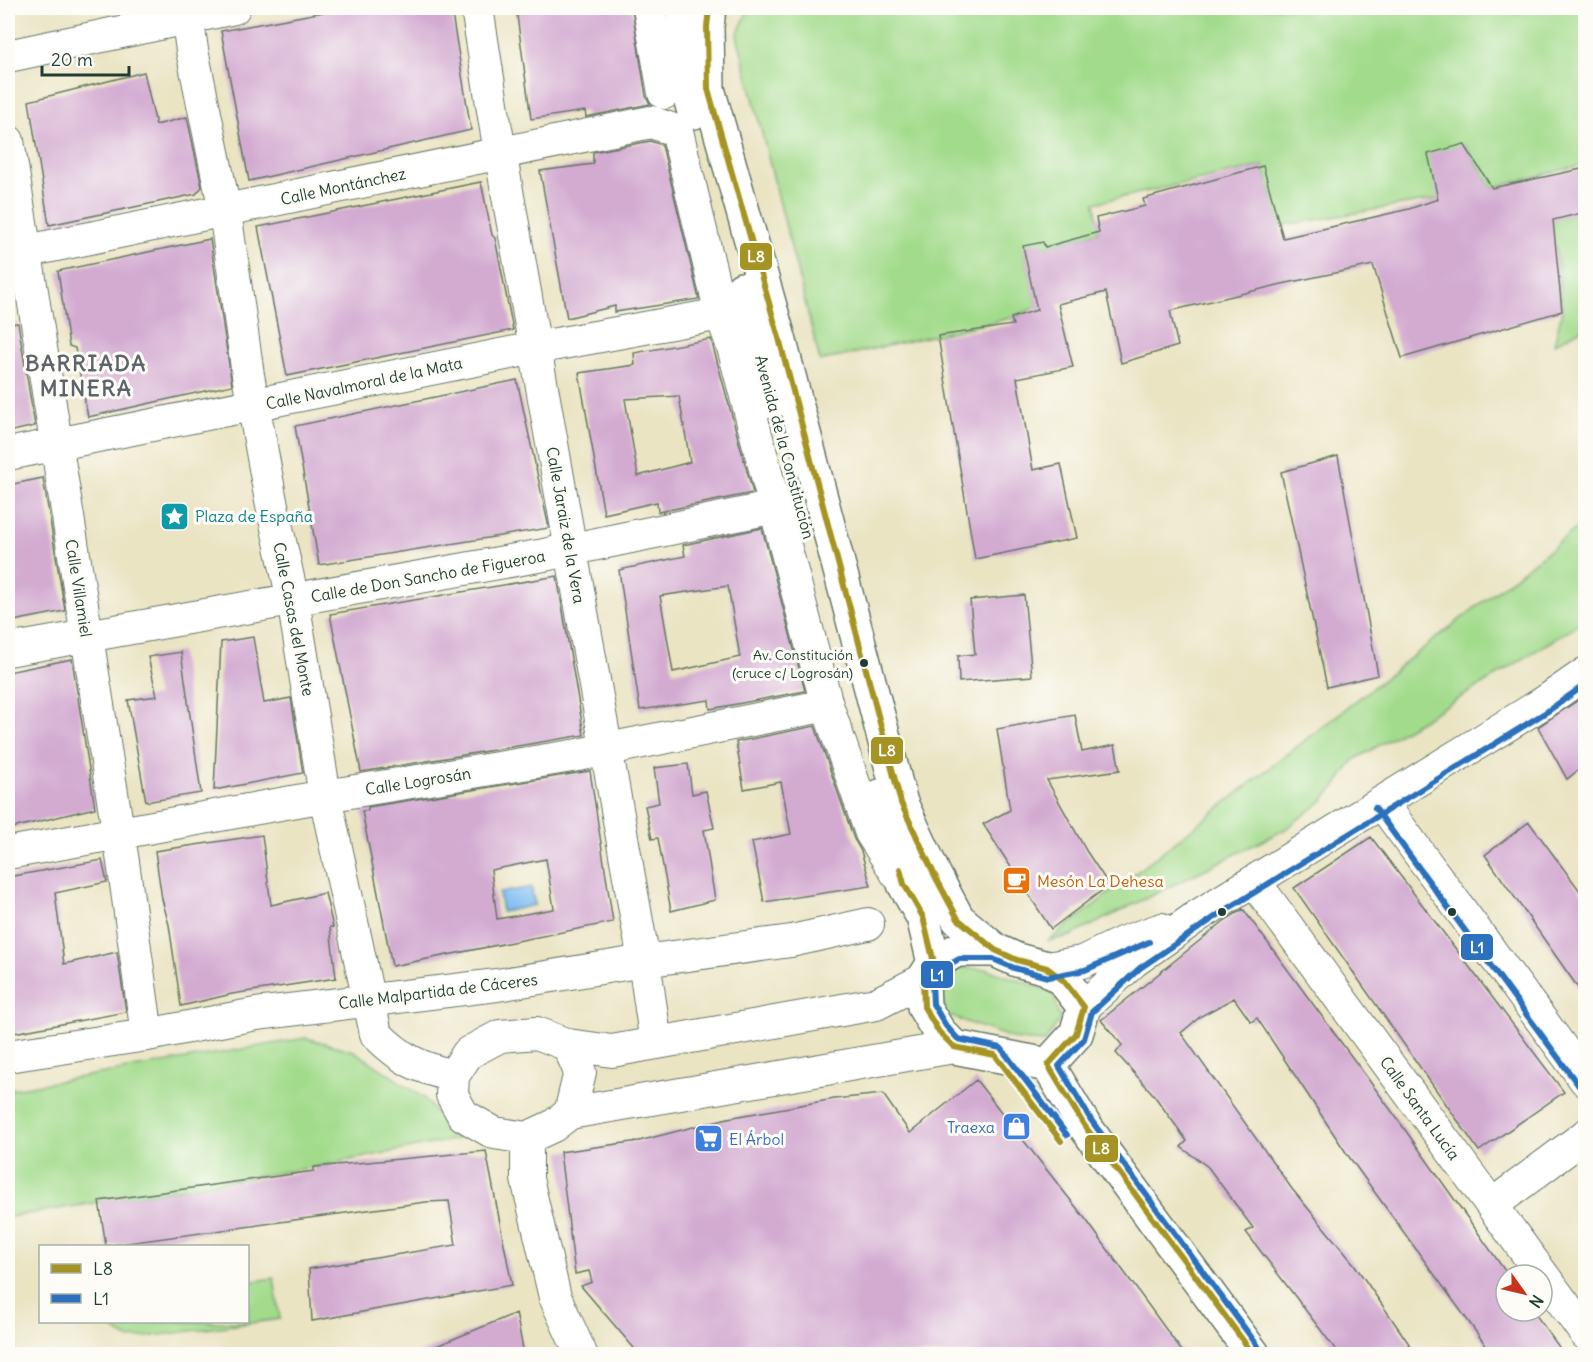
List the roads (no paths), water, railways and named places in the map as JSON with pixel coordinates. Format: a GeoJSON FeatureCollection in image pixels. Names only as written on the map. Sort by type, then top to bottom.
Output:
{"type":"FeatureCollection","features":[{"type":"Feature","properties":{"kind":"main road","name":"Avenida de la Constitución"},"geometry":{"type":"LineString","coordinates":[[684,8],[680,43],[688,90],[904,884],[923,917],[929,971]]}},
{"type":"Feature","properties":{"kind":"main road","name":"Avenida de la Constitución"},"geometry":{"type":"LineString","coordinates":[[709,8],[708,89],[779,338],[900,803],[958,919],[995,950]]}},
{"type":"Feature","properties":{"kind":"main road"},"geometry":{"type":"LineString","coordinates":[[957,950],[995,950],[1017,960],[1047,968],[1064,981],[1084,1007],[1076,1034],[1048,1065],[954,1047],[939,1032],[924,1007],[929,971],[957,950]]}},
{"type":"Feature","properties":{"kind":"main road"},"geometry":{"type":"LineString","coordinates":[[1048,1065],[1084,1125],[1253,1354]]}},
{"type":"Feature","properties":{"kind":"street"},"geometry":{"type":"LineString","coordinates":[[8,56],[187,12],[234,8]]}},
{"type":"Feature","properties":{"kind":"street","name":"Calle Jaraiz de la Vera"},"geometry":{"type":"LineString","coordinates":[[477,8],[500,152],[644,961],[656,1043]]}},
{"type":"Feature","properties":{"kind":"street"},"geometry":{"type":"LineString","coordinates":[[649,8],[664,93]]}},
{"type":"Feature","properties":{"kind":"street","name":"Calle Casas del Monte"},"geometry":{"type":"LineString","coordinates":[[187,12],[225,211],[254,406],[271,501],[293,600],[325,796],[376,1034],[395,1053],[426,1069],[453,1076]]}},
{"type":"Feature","properties":{"kind":"street","name":"Calle Montánchez"},"geometry":{"type":"LineString","coordinates":[[16,254],[651,122],[677,131]]}},
{"type":"Feature","properties":{"kind":"street","name":"Avenida de la Constitución"},"geometry":{"type":"LineString","coordinates":[[677,131],[721,314],[733,347],[827,705],[871,833],[904,884]]}},
{"type":"Feature","properties":{"kind":"street","name":"Calle Villamiel"},"geometry":{"type":"LineString","coordinates":[[8,141],[16,254],[56,444],[147,1035]]}},
{"type":"Feature","properties":{"kind":"street","name":"Calle Navalmoral de la Mata"},"geometry":{"type":"LineString","coordinates":[[8,454],[535,348],[721,314]]}},
{"type":"Feature","properties":{"kind":"street","name":"Calle de Don Sancho de Figueroa"},"geometry":{"type":"LineString","coordinates":[[8,650],[571,549],[775,507]]}},
{"type":"Feature","properties":{"kind":"street"},"geometry":{"type":"LineString","coordinates":[[1084,1007],[1134,961],[1199,915],[1543,703],[1586,673]]}},
{"type":"Feature","properties":{"kind":"street","name":"Calle Logrosán"},"geometry":{"type":"LineString","coordinates":[[8,853],[325,796],[606,750],[827,705]]}},
{"type":"Feature","properties":{"kind":"street"},"geometry":{"type":"LineString","coordinates":[[1382,803],[1586,1081]]}},
{"type":"Feature","properties":{"kind":"street","name":"Calle Santa Lucía"},"geometry":{"type":"LineString","coordinates":[[1254,881],[1586,1334]]}},
{"type":"Feature","properties":{"kind":"street"},"geometry":{"type":"LineString","coordinates":[[1047,968],[1082,962],[1124,942],[1199,915]]}},
{"type":"Feature","properties":{"kind":"street","name":"Calle Malpartida de Cáceres"},"geometry":{"type":"LineString","coordinates":[[8,1056],[147,1035],[256,1014],[497,985],[644,961],[791,941],[868,924]]}},
{"type":"Feature","properties":{"kind":"street"},"geometry":{"type":"LineString","coordinates":[[929,971],[876,1004],[612,1051],[568,1045],[537,1033],[500,1036],[468,1053],[453,1076],[452,1095],[463,1115],[494,1133],[528,1138],[553,1126],[570,1113],[954,1047]]}},
{"type":"Feature","properties":{"kind":"street"},"geometry":{"type":"LineString","coordinates":[[568,1045],[580,1072],[570,1113]]}},
{"type":"Feature","properties":{"kind":"street"},"geometry":{"type":"LineString","coordinates":[[1492,1205],[1586,1135]]}},
{"type":"Feature","properties":{"kind":"street"},"geometry":{"type":"LineString","coordinates":[[528,1138],[527,1179],[555,1297],[580,1354]]}},
{"type":"Feature","properties":{"kind":"water"},"geometry":{"type":"Polygon","coordinates":[[[531,887],[535,905],[502,912],[499,893],[531,887]]]}},
{"type":"Feature","properties":{"kind":"place","name":"Plaza de España"},"geometry":{"type":"Point","coordinates":[174,516]}},
{"type":"Feature","properties":{"kind":"place","name":"Av. Constitución (cruce c/ Logrosán)"},"geometry":{"type":"Point","coordinates":[864,663]}},
{"type":"Feature","properties":{"kind":"place","name":"Mesón La Dehesa"},"geometry":{"type":"Point","coordinates":[1016,881]}},
{"type":"Feature","properties":{"kind":"place","name":"Traexa"},"geometry":{"type":"Point","coordinates":[1016,1127]}},
{"type":"Feature","properties":{"kind":"place","name":"El Árbol"},"geometry":{"type":"Point","coordinates":[708,1139]}},
{"type":"Feature","properties":{"kind":"district","name":"BARRIADA MINERA"},"geometry":{"type":"Point","coordinates":[86,376]}}]}
